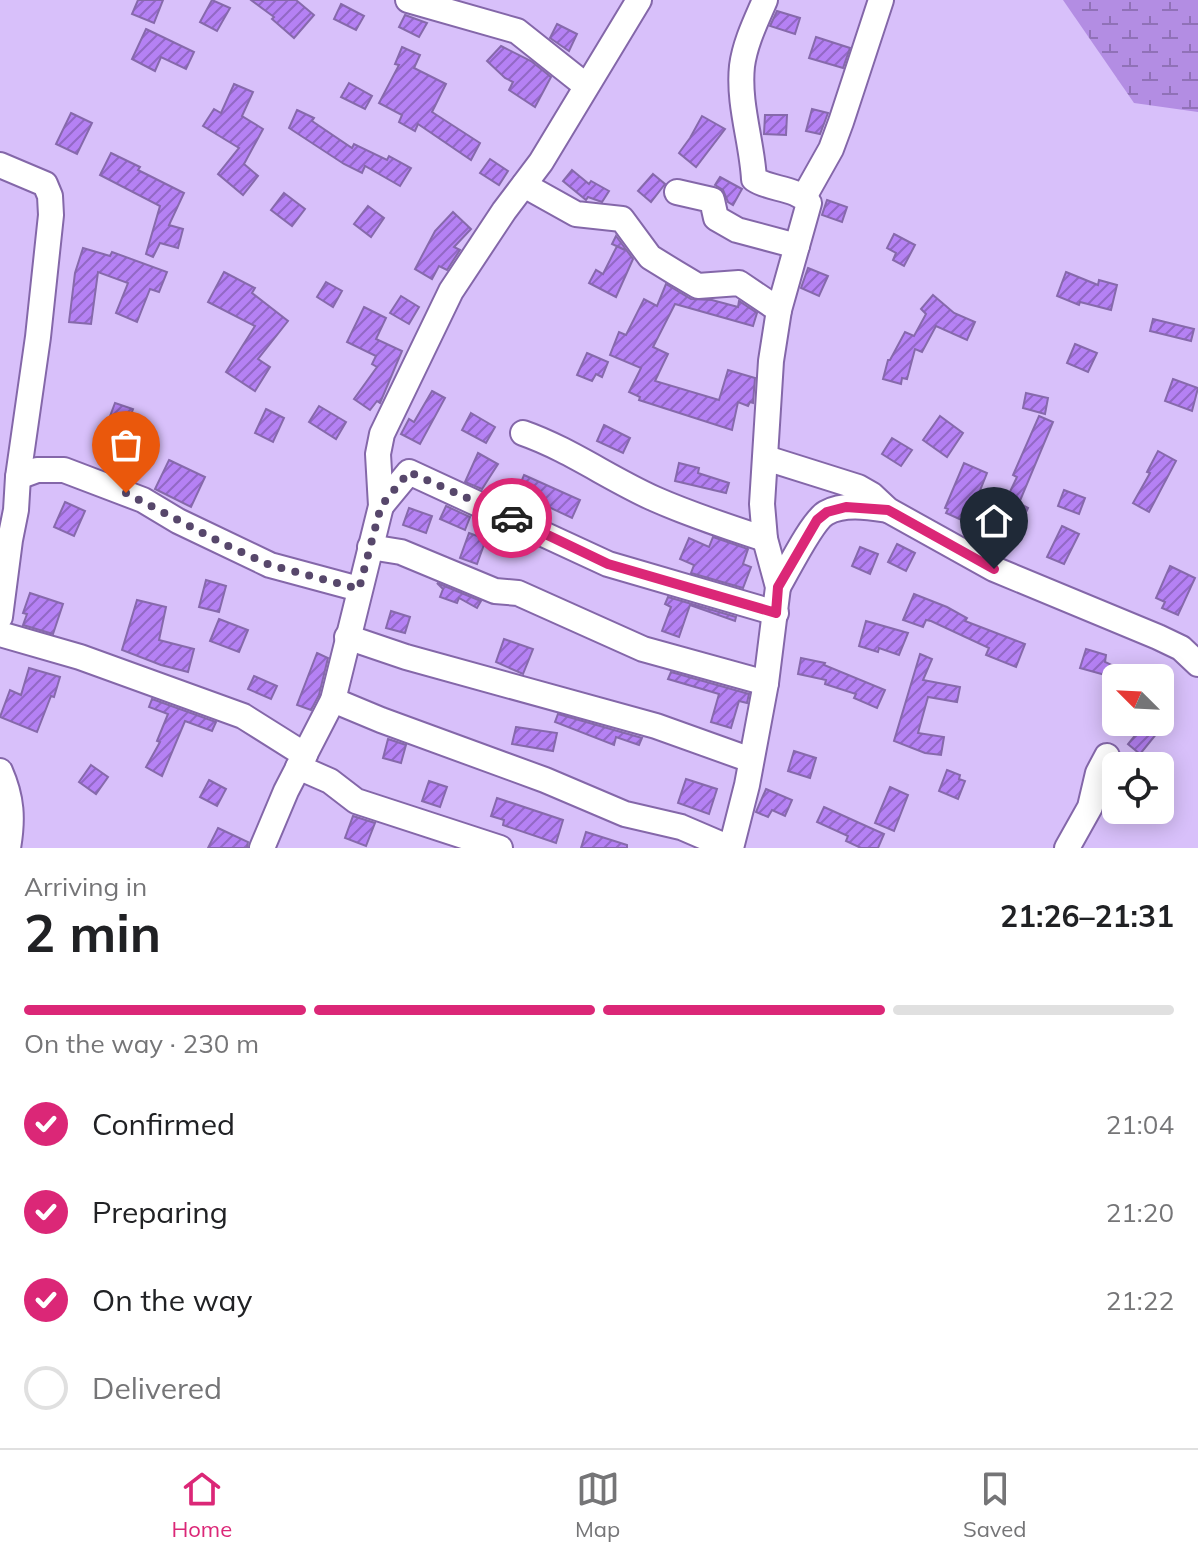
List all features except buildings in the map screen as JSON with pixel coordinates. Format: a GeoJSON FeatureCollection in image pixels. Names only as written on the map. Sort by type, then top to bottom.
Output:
{"type":"FeatureCollection","features":[{"type":"Feature","properties":{"kind":"street"},"geometry":{"type":"LineString","coordinates":[[408,0],[517,31],[585,85]]}},
{"type":"Feature","properties":{"kind":"street"},"geometry":{"type":"LineString","coordinates":[[262,848],[301,761],[333,700],[381,506],[379,449],[382,434],[451,291],[541,162],[639,0]]}},
{"type":"Feature","properties":{"kind":"street"},"geometry":{"type":"LineString","coordinates":[[333,700],[545,780],[625,814],[681,827],[730,848],[751,760],[776,613],[778,587],[765,539],[762,493],[771,361],[779,310],[809,203],[804,197],[762,185],[754,179],[742,99],[742,65],[765,0]]}},
{"type":"Feature","properties":{"kind":"street"},"geometry":{"type":"LineString","coordinates":[[804,197],[831,149],[881,0]]}},
{"type":"Feature","properties":{"kind":"street"},"geometry":{"type":"LineString","coordinates":[[0,165],[45,184],[50,196],[51,233],[0,617]]}},
{"type":"Feature","properties":{"kind":"street"},"geometry":{"type":"LineString","coordinates":[[524,185],[576,214],[622,219],[650,257],[698,286],[739,283],[779,310]]}},
{"type":"Feature","properties":{"kind":"street"},"geometry":{"type":"LineString","coordinates":[[677,192],[712,200],[716,218],[737,230],[797,246]]}},
{"type":"Feature","properties":{"kind":"street"},"geometry":{"type":"LineString","coordinates":[[523,433],[543,440],[591,468],[655,499],[765,539]]}},
{"type":"Feature","properties":{"kind":"street"},"geometry":{"type":"LineString","coordinates":[[379,449],[409,472],[608,564],[776,613]]}},
{"type":"Feature","properties":{"kind":"street"},"geometry":{"type":"LineString","coordinates":[[766,458],[858,487],[888,510],[994,569],[1158,637],[1181,648],[1198,664]]}},
{"type":"Feature","properties":{"kind":"street"},"geometry":{"type":"LineString","coordinates":[[18,477],[37,470],[64,470],[143,500],[178,521],[270,565],[359,589]]}},
{"type":"Feature","properties":{"kind":"street"},"geometry":{"type":"LineString","coordinates":[[381,506],[409,472]]}},
{"type":"Feature","properties":{"kind":"street"},"geometry":{"type":"LineString","coordinates":[[778,587],[817,520],[827,512],[846,507],[888,510]]}},
{"type":"Feature","properties":{"kind":"street"},"geometry":{"type":"LineString","coordinates":[[370,547],[401,552],[495,591],[518,593],[643,649],[766,683]]}},
{"type":"Feature","properties":{"kind":"street"},"geometry":{"type":"LineString","coordinates":[[0,634],[80,657],[243,716],[356,801],[500,848]]}},
{"type":"Feature","properties":{"kind":"street"},"geometry":{"type":"LineString","coordinates":[[347,637],[406,657],[656,726],[751,760]]}},
{"type":"Feature","properties":{"kind":"street"},"geometry":{"type":"LineString","coordinates":[[1067,848],[1090,807],[1102,765]]}},
{"type":"Feature","properties":{"kind":"street"},"geometry":{"type":"LineString","coordinates":[[0,772],[12,808],[8,848]]}},
{"type":"Feature","properties":{"kind":"green space"},"geometry":{"type":"Polygon","coordinates":[[[1063,0],[1198,0],[1198,112],[1134,103],[1063,0]]]}},
{"type":"Feature","properties":{"kind":"way so far"},"geometry":{"type":"LineString","coordinates":[[126,493],[270,565],[359,589],[381,506],[409,472],[512,518]]}},
{"type":"Feature","properties":{"kind":"route"},"geometry":{"type":"LineString","coordinates":[[512,518],[608,564],[776,613],[778,587],[817,520],[827,512],[846,507],[888,510],[994,569]]}}]}
